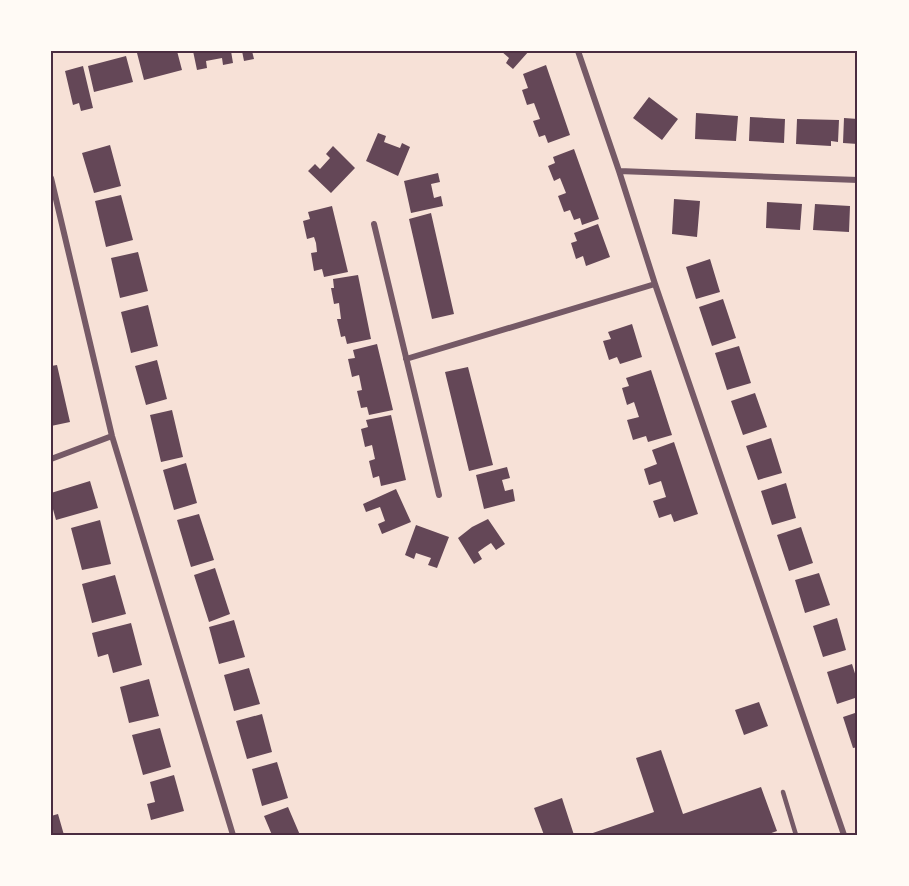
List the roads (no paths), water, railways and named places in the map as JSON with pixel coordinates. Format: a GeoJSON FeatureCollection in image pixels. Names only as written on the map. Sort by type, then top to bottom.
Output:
{"type":"FeatureCollection","features":[{"type":"Feature","properties":{"kind":"street"},"geometry":{"type":"LineString","coordinates":[[578,51],[843,835]]}},
{"type":"Feature","properties":{"kind":"street"},"geometry":{"type":"LineString","coordinates":[[619,171],[858,180]]}},
{"type":"Feature","properties":{"kind":"street"},"geometry":{"type":"LineString","coordinates":[[51,178],[112,436],[232,835]]}},
{"type":"Feature","properties":{"kind":"street"},"geometry":{"type":"LineString","coordinates":[[374,224],[439,495]]}},
{"type":"Feature","properties":{"kind":"street"},"geometry":{"type":"LineString","coordinates":[[406,359],[655,284]]}},
{"type":"Feature","properties":{"kind":"street"},"geometry":{"type":"LineString","coordinates":[[51,459],[112,436]]}},
{"type":"Feature","properties":{"kind":"lane"},"geometry":{"type":"LineString","coordinates":[[783,792],[796,835]]}}]}
